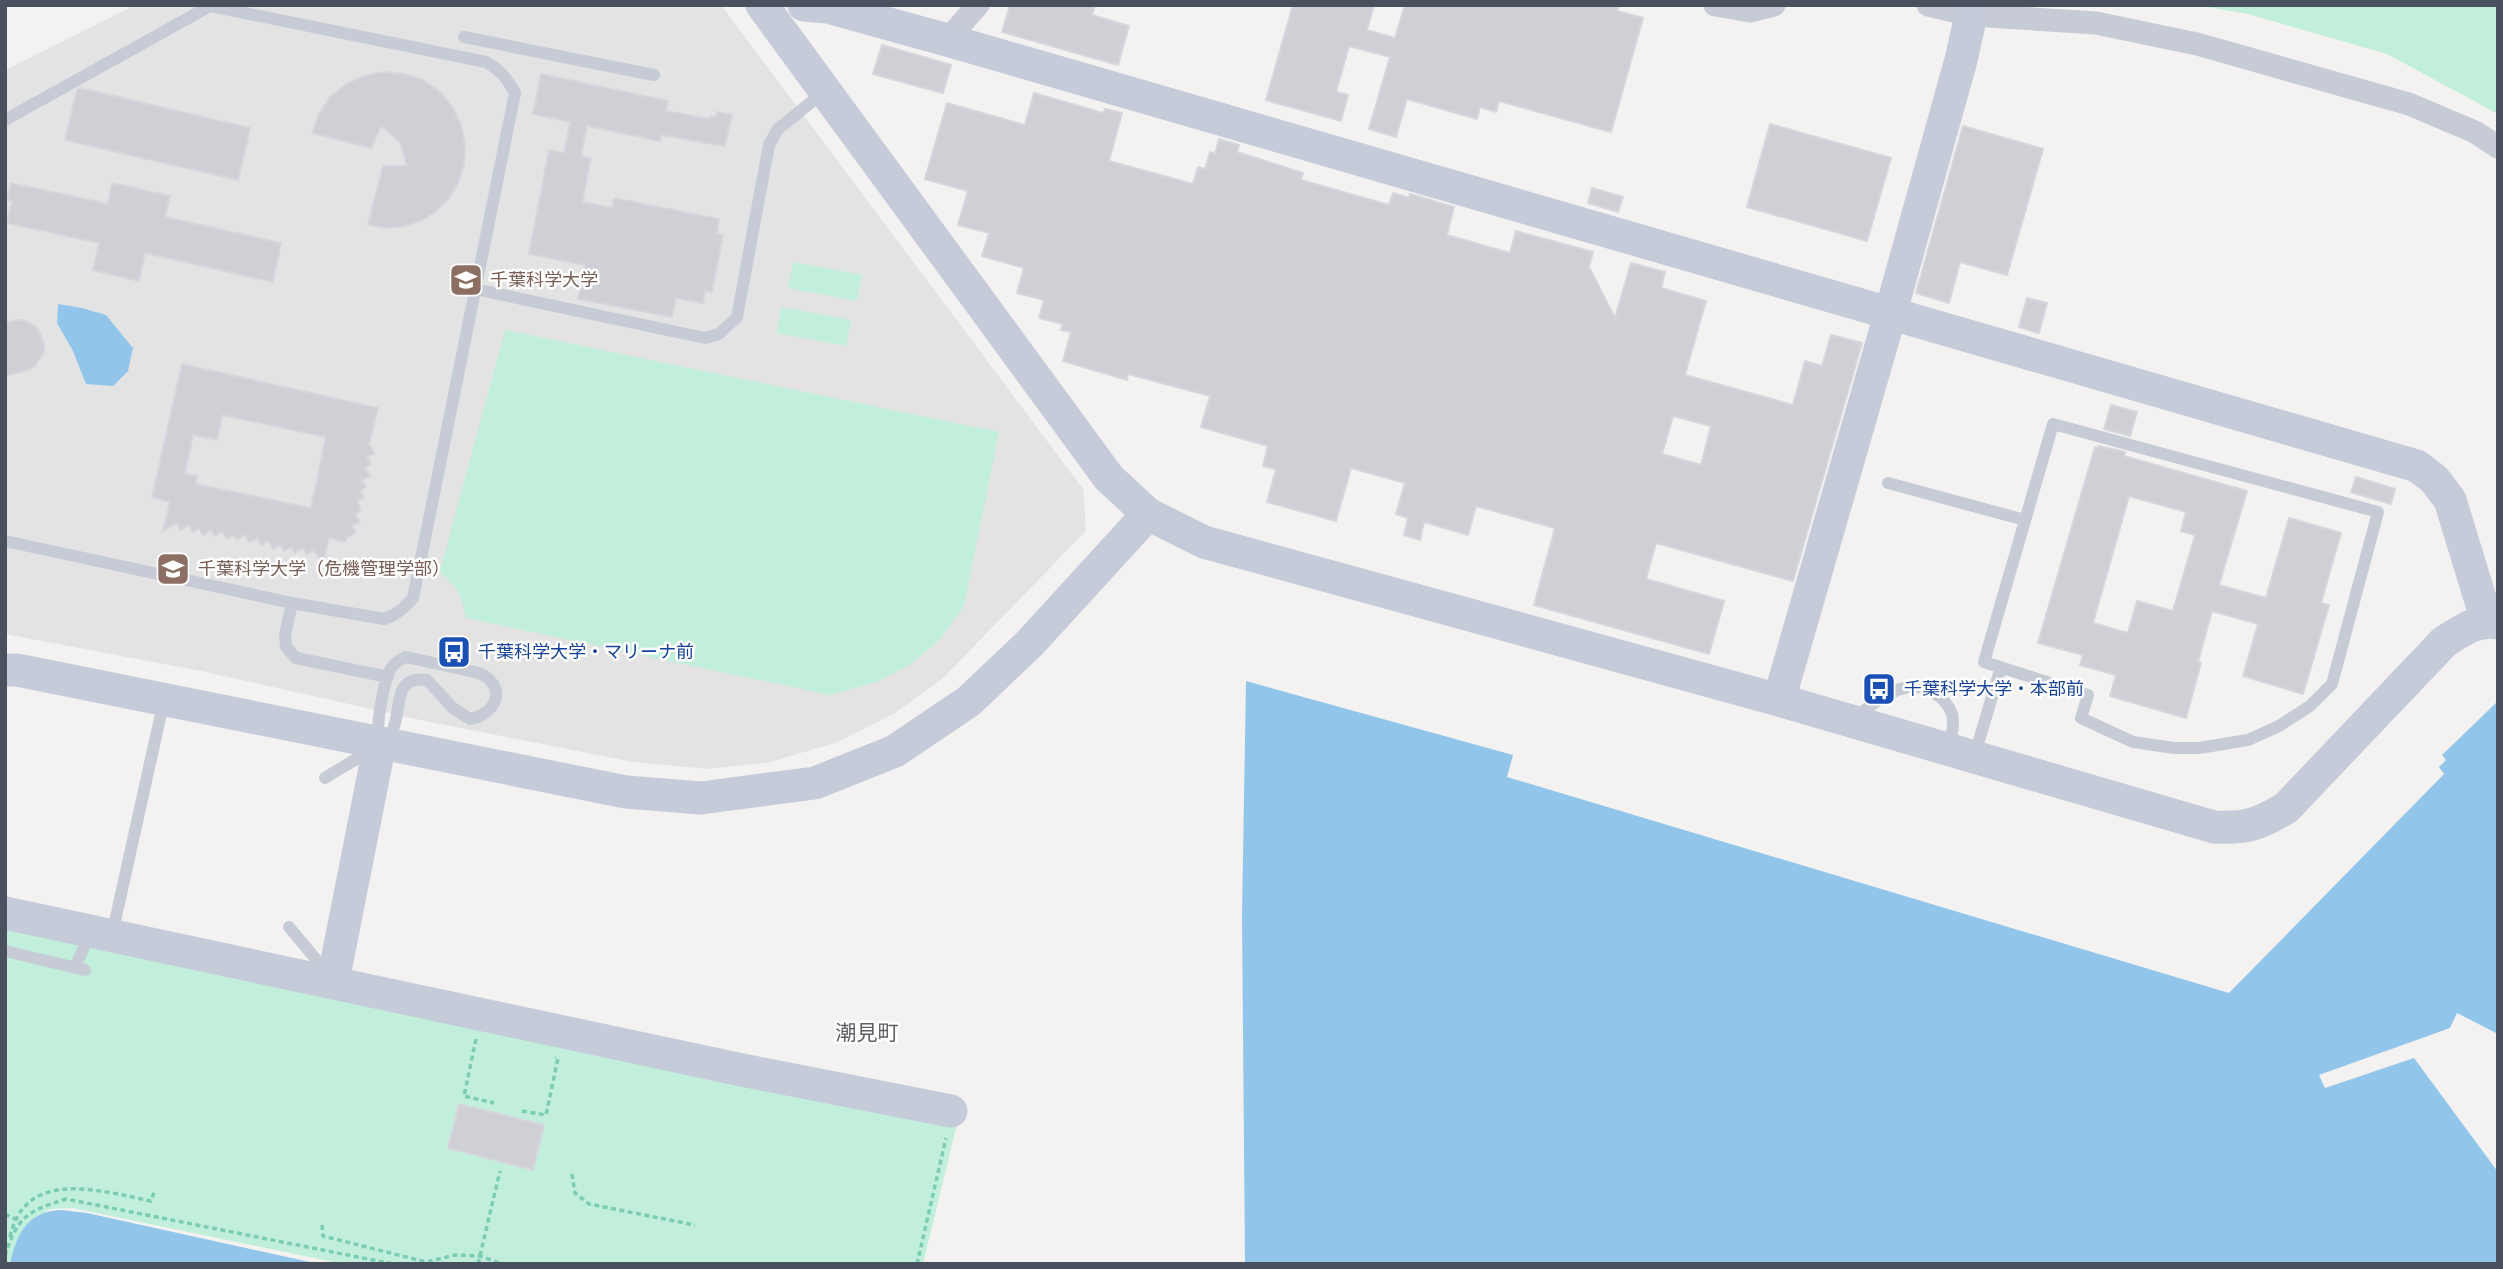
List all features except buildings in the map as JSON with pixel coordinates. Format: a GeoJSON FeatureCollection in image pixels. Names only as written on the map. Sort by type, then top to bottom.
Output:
{"type":"FeatureCollection","features":[{"type":"Feature","properties":{"kind":"street"},"geometry":{"type":"LineString","coordinates":[[773,7],[825,91],[1110,478],[1148,514],[1204,542],[1779,700],[2214,827],[2238,829],[2260,824],[2286,808],[2444,642],[2466,628],[2492,622],[2450,500],[2434,479],[2417,466],[947,40],[828,8],[804,5]]}},
{"type":"Feature","properties":{"kind":"street"},"geometry":{"type":"LineString","coordinates":[[947,40],[978,5]]}},
{"type":"Feature","properties":{"kind":"street"},"geometry":{"type":"LineString","coordinates":[[1715,5],[1750,11],[1774,5]]}},
{"type":"Feature","properties":{"kind":"street"},"geometry":{"type":"LineString","coordinates":[[1928,5],[1971,15],[2096,23],[2197,44],[2409,104],[2474,132],[2498,147]]}},
{"type":"Feature","properties":{"kind":"street"},"geometry":{"type":"LineString","coordinates":[[1779,700],[1890,315],[1971,15]]}},
{"type":"Feature","properties":{"kind":"street"},"geometry":{"type":"LineString","coordinates":[[5,670],[17,670],[626,792],[701,798],[815,783],[895,751],[969,701],[1030,643],[1148,514]]}},
{"type":"Feature","properties":{"kind":"street"},"geometry":{"type":"LineString","coordinates":[[333,981],[380,743]]}},
{"type":"Feature","properties":{"kind":"street"},"geometry":{"type":"LineString","coordinates":[[5,913],[676,1056],[948,1125]]}},
{"type":"Feature","properties":{"kind":"lane"},"geometry":{"type":"LineString","coordinates":[[5,120],[210,6],[486,62],[499,69],[508,79],[514,93],[413,598],[394,616],[384,619],[292,603],[5,541]]}},
{"type":"Feature","properties":{"kind":"lane"},"geometry":{"type":"LineString","coordinates":[[464,37],[654,75]]}},
{"type":"Feature","properties":{"kind":"lane"},"geometry":{"type":"LineString","coordinates":[[475,289],[705,338],[719,334],[737,317],[769,145],[778,129],[825,91]]}},
{"type":"Feature","properties":{"kind":"lane"},"geometry":{"type":"LineString","coordinates":[[2053,424],[2378,512],[2332,684],[2310,706],[2279,726],[2248,740],[2199,748],[2174,748],[2133,742],[2081,718],[2088,695],[2001,667],[1984,662],[2053,424]]}},
{"type":"Feature","properties":{"kind":"lane"},"geometry":{"type":"LineString","coordinates":[[1888,483],[2025,520]]}},
{"type":"Feature","properties":{"kind":"lane"},"geometry":{"type":"LineString","coordinates":[[292,603],[285,635],[286,647],[296,657],[388,677]]}},
{"type":"Feature","properties":{"kind":"lane"},"geometry":{"type":"LineString","coordinates":[[325,778],[380,743],[392,731],[400,691],[409,684],[421,679],[427,680],[453,708],[470,719],[486,713],[494,706],[497,697],[488,677],[406,657],[397,661],[388,677],[377,726],[380,743]]}},
{"type":"Feature","properties":{"kind":"lane"},"geometry":{"type":"LineString","coordinates":[[1961,753],[2001,667]]}},
{"type":"Feature","properties":{"kind":"lane"},"geometry":{"type":"LineString","coordinates":[[1849,721],[1884,697],[1907,687],[1921,687],[1934,692],[1952,714],[1953,732],[1961,753]]}},
{"type":"Feature","properties":{"kind":"lane"},"geometry":{"type":"LineString","coordinates":[[5,951],[80,969],[101,933],[164,700]]}},
{"type":"Feature","properties":{"kind":"lane"},"geometry":{"type":"LineString","coordinates":[[289,927],[333,981]]}},
{"type":"Feature","properties":{"kind":"path"},"geometry":{"type":"LineString","coordinates":[[488,1042],[476,1039],[464,1096],[494,1103]]}},
{"type":"Feature","properties":{"kind":"path"},"geometry":{"type":"LineString","coordinates":[[522,1111],[546,1115],[558,1058],[546,1056]]}},
{"type":"Feature","properties":{"kind":"path"},"geometry":{"type":"LineString","coordinates":[[917,1264],[948,1125]]}},
{"type":"Feature","properties":{"kind":"path"},"geometry":{"type":"LineString","coordinates":[[478,1264],[500,1171]]}},
{"type":"Feature","properties":{"kind":"path"},"geometry":{"type":"LineString","coordinates":[[572,1174],[575,1193],[589,1204],[695,1225]]}},
{"type":"Feature","properties":{"kind":"path"},"geometry":{"type":"LineString","coordinates":[[8,1248],[15,1219],[25,1204],[52,1191],[76,1187],[151,1200],[154,1192]]}},
{"type":"Feature","properties":{"kind":"path"},"geometry":{"type":"LineString","coordinates":[[5,1256],[17,1225],[35,1209],[65,1199],[393,1264]]}},
{"type":"Feature","properties":{"kind":"path"},"geometry":{"type":"LineString","coordinates":[[5,1214],[15,1219]]}},
{"type":"Feature","properties":{"kind":"path"},"geometry":{"type":"LineString","coordinates":[[322,1225],[323,1236],[426,1262],[454,1255],[480,1256],[502,1264]]}},
{"type":"Feature","properties":{"kind":"shaded area","name":"千葉科学大学"},"geometry":{"type":"Polygon","coordinates":[[[135,5],[721,5],[1083,489],[1086,531],[943,678],[895,713],[835,743],[770,762],[708,769],[633,762],[425,721],[206,672],[5,634],[5,70],[135,5]]]}},
{"type":"Feature","properties":{"kind":"green space"},"geometry":{"type":"Polygon","coordinates":[[[2195,5],[2498,5],[2498,114],[2387,54],[2248,14],[2195,5]]]}},
{"type":"Feature","properties":{"kind":"green space"},"geometry":{"type":"Polygon","coordinates":[[[793,262],[862,275],[857,301],[788,288],[793,262]]]}},
{"type":"Feature","properties":{"kind":"green space"},"geometry":{"type":"Polygon","coordinates":[[[781,307],[851,320],[846,346],[777,333],[781,307]]]}},
{"type":"Feature","properties":{"kind":"green space"},"geometry":{"type":"Polygon","coordinates":[[[505,330],[999,432],[964,606],[941,638],[911,664],[879,681],[830,695],[466,618],[459,592],[440,571],[505,330]]]}},
{"type":"Feature","properties":{"kind":"green space"},"geometry":{"type":"Polygon","coordinates":[[[5,926],[957,1124],[923,1264],[343,1264],[72,1208],[50,1209],[34,1222],[19,1264],[5,1264],[5,926]]]}},
{"type":"Feature","properties":{"kind":"water"},"geometry":{"type":"Polygon","coordinates":[[[58,304],[106,315],[133,348],[128,371],[113,386],[86,384],[73,351],[57,323],[58,304]]]}},
{"type":"Feature","properties":{"kind":"water"},"geometry":{"type":"Polygon","coordinates":[[[1246,681],[1513,755],[1507,777],[2229,993],[2444,774],[2439,767],[2446,760],[2442,755],[2498,701],[2498,1034],[2457,1013],[2450,1028],[2319,1075],[2325,1088],[2414,1058],[2498,1172],[2498,1264],[1245,1264],[1242,915],[1246,681]]]}},
{"type":"Feature","properties":{"kind":"water"},"geometry":{"type":"Polygon","coordinates":[[[61,1210],[87,1213],[319,1264],[10,1264],[16,1243],[25,1226],[40,1215],[61,1210]]]}},
{"type":"Feature","properties":{"kind":"place","name":"千葉科学大学"},"geometry":{"type":"Point","coordinates":[466,280]}},
{"type":"Feature","properties":{"kind":"place","name":"千葉科学大学（危機管理学部）"},"geometry":{"type":"Point","coordinates":[173,569]}},
{"type":"Feature","properties":{"kind":"place","name":"千葉科学大学・マリーナ前"},"geometry":{"type":"Point","coordinates":[454,652]}},
{"type":"Feature","properties":{"kind":"place","name":"千葉科学大学・本部前"},"geometry":{"type":"Point","coordinates":[1879,689]}},
{"type":"Feature","properties":{"kind":"district","name":"潮見町"},"geometry":{"type":"Point","coordinates":[867,1033]}}]}
